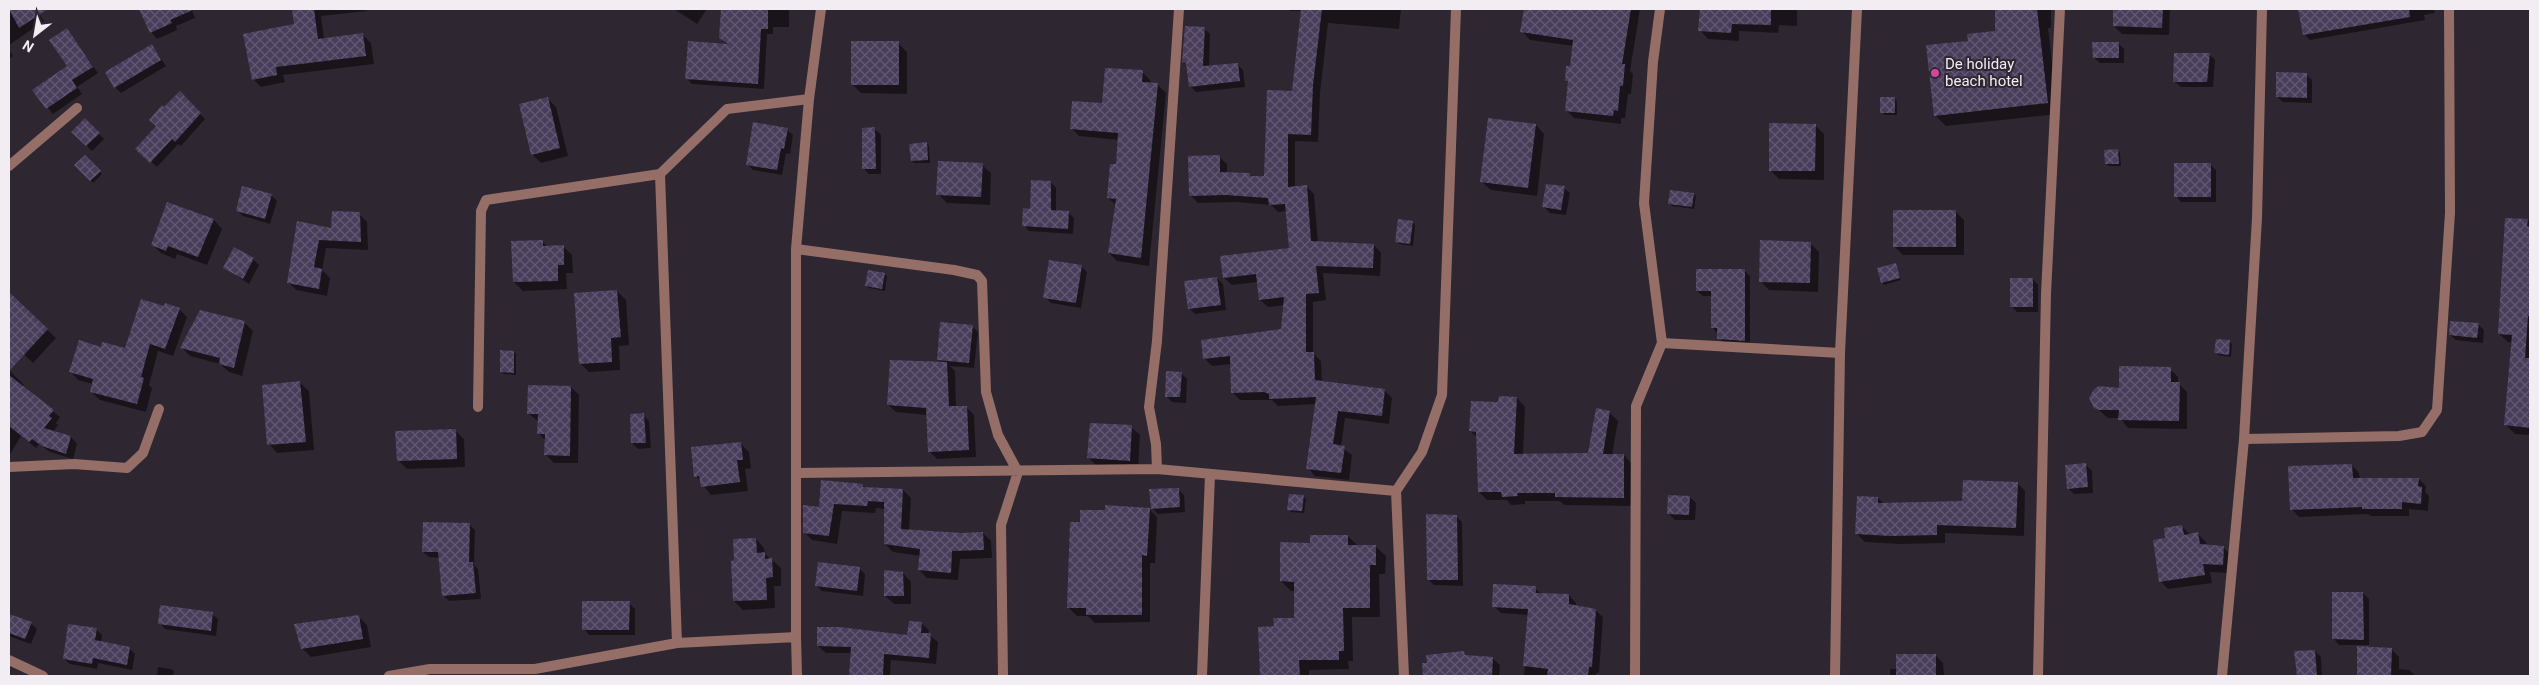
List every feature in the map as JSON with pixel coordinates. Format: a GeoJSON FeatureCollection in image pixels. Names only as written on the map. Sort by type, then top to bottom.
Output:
{"type":"FeatureCollection","features":[{"type":"Feature","properties":{"kind":"street"},"geometry":{"type":"LineString","coordinates":[[797,676],[796,250],[809,100],[821,9]]}},
{"type":"Feature","properties":{"kind":"street"},"geometry":{"type":"LineString","coordinates":[[1158,469],[1156,444],[1149,407],[1158,341],[1179,9]]}},
{"type":"Feature","properties":{"kind":"street"},"geometry":{"type":"LineString","coordinates":[[1404,676],[1396,491],[1422,452],[1442,395],[1456,9]]}},
{"type":"Feature","properties":{"kind":"street"},"geometry":{"type":"LineString","coordinates":[[1635,676],[1636,406],[1662,344],[1644,203],[1652,62],[1660,9]]}},
{"type":"Feature","properties":{"kind":"street"},"geometry":{"type":"LineString","coordinates":[[1835,676],[1840,353],[1857,9]]}},
{"type":"Feature","properties":{"kind":"street"},"geometry":{"type":"LineString","coordinates":[[2038,676],[2046,294],[2060,9]]}},
{"type":"Feature","properties":{"kind":"street"},"geometry":{"type":"LineString","coordinates":[[2222,676],[2244,439],[2257,218],[2262,9]]}},
{"type":"Feature","properties":{"kind":"street"},"geometry":{"type":"LineString","coordinates":[[2244,439],[2399,436],[2422,432],[2437,410],[2450,213],[2449,9]]}},
{"type":"Feature","properties":{"kind":"street"},"geometry":{"type":"LineString","coordinates":[[478,407],[481,211],[486,200],[660,174],[727,109],[809,100]]}},
{"type":"Feature","properties":{"kind":"street"},"geometry":{"type":"LineString","coordinates":[[9,166],[77,108]]}},
{"type":"Feature","properties":{"kind":"street"},"geometry":{"type":"LineString","coordinates":[[660,174],[677,644]]}},
{"type":"Feature","properties":{"kind":"street"},"geometry":{"type":"LineString","coordinates":[[796,250],[977,275],[982,281],[986,392],[998,435],[1018,472],[1001,525],[1002,676]]}},
{"type":"Feature","properties":{"kind":"street"},"geometry":{"type":"LineString","coordinates":[[1662,344],[1840,353]]}},
{"type":"Feature","properties":{"kind":"street"},"geometry":{"type":"LineString","coordinates":[[9,467],[74,464],[127,468],[143,453],[159,409]]}},
{"type":"Feature","properties":{"kind":"street"},"geometry":{"type":"LineString","coordinates":[[796,473],[1158,469],[1396,491]]}},
{"type":"Feature","properties":{"kind":"street"},"geometry":{"type":"LineString","coordinates":[[1202,676],[1210,475]]}},
{"type":"Feature","properties":{"kind":"street"},"geometry":{"type":"LineString","coordinates":[[389,676],[430,669],[535,669],[677,644],[796,637]]}},
{"type":"Feature","properties":{"kind":"street"},"geometry":{"type":"LineString","coordinates":[[9,660],[43,676]]}},
{"type":"Feature","properties":{"kind":"building"},"geometry":{"type":"Polygon","coordinates":[[[9,9],[48,9],[19,28],[9,9]]]}},
{"type":"Feature","properties":{"kind":"building"},"geometry":{"type":"Polygon","coordinates":[[[139,9],[195,9],[170,20],[172,23],[150,33],[139,9]]]}},
{"type":"Feature","properties":{"kind":"building"},"geometry":{"type":"Polygon","coordinates":[[[292,9],[314,9],[318,39],[363,33],[366,56],[276,67],[277,75],[252,80],[243,34],[294,24],[292,9]]]}},
{"type":"Feature","properties":{"kind":"building"},"geometry":{"type":"Polygon","coordinates":[[[721,9],[768,9],[768,29],[761,29],[758,84],[685,79],[688,41],[728,44],[719,38],[721,9]]]}},
{"type":"Feature","properties":{"kind":"building"},"geometry":{"type":"Polygon","coordinates":[[[1301,9],[1322,9],[1313,85],[1311,135],[1288,134],[1288,187],[1307,185],[1311,241],[1374,244],[1373,268],[1316,266],[1319,293],[1306,294],[1306,352],[1314,352],[1315,380],[1385,389],[1382,416],[1338,411],[1333,444],[1345,446],[1341,473],[1306,469],[1316,397],[1269,399],[1269,394],[1264,392],[1231,393],[1230,356],[1203,359],[1201,340],[1281,329],[1284,297],[1259,300],[1256,274],[1223,278],[1220,256],[1289,248],[1285,204],[1269,205],[1268,198],[1226,195],[1189,196],[1188,156],[1220,155],[1220,172],[1250,173],[1250,176],[1264,176],[1267,90],[1292,91],[1301,9]]]}},
{"type":"Feature","properties":{"kind":"building"},"geometry":{"type":"Polygon","coordinates":[[[1524,9],[1631,9],[1622,64],[1625,64],[1623,86],[1620,86],[1618,111],[1614,110],[1613,116],[1565,111],[1568,81],[1565,81],[1566,66],[1570,66],[1573,40],[1520,32],[1524,9]]]}},
{"type":"Feature","properties":{"kind":"building"},"geometry":{"type":"Polygon","coordinates":[[[1700,9],[1771,9],[1771,25],[1732,24],[1731,33],[1698,31],[1700,9]]]}},
{"type":"Feature","properties":{"kind":"building"},"geometry":{"type":"Polygon","coordinates":[[[1995,9],[2037,9],[2048,103],[1934,116],[1926,45],[1968,41],[1967,34],[1995,31],[1995,9]]]}},
{"type":"Feature","properties":{"kind":"building"},"geometry":{"type":"Polygon","coordinates":[[[2113,9],[2163,9],[2162,28],[2113,26],[2113,9]]]}},
{"type":"Feature","properties":{"kind":"building"},"geometry":{"type":"Polygon","coordinates":[[[2298,9],[2409,9],[2410,17],[2303,35],[2298,9]]]}},
{"type":"Feature","properties":{"kind":"building"},"geometry":{"type":"Polygon","coordinates":[[[1185,26],[1205,27],[1203,66],[1238,63],[1240,81],[1189,87],[1186,63],[1182,62],[1185,26]]]}},
{"type":"Feature","properties":{"kind":"building"},"geometry":{"type":"Polygon","coordinates":[[[67,28],[93,67],[72,80],[77,88],[46,109],[32,90],[67,66],[49,40],[67,28]]]}},
{"type":"Feature","properties":{"kind":"building"},"geometry":{"type":"Polygon","coordinates":[[[851,41],[899,41],[899,85],[851,85],[851,41]]]}},
{"type":"Feature","properties":{"kind":"building"},"geometry":{"type":"Polygon","coordinates":[[[2092,42],[2119,42],[2119,58],[2093,58],[2092,42]]]}},
{"type":"Feature","properties":{"kind":"building"},"geometry":{"type":"Polygon","coordinates":[[[152,44],[161,60],[114,88],[105,72],[152,44]]]}},
{"type":"Feature","properties":{"kind":"building"},"geometry":{"type":"Polygon","coordinates":[[[2174,53],[2210,53],[2207,82],[2173,82],[2174,53]]]}},
{"type":"Feature","properties":{"kind":"building"},"geometry":{"type":"Polygon","coordinates":[[[1105,68],[1143,70],[1142,82],[1158,83],[1141,258],[1108,253],[1116,199],[1107,198],[1110,164],[1116,164],[1118,133],[1070,129],[1072,101],[1102,103],[1105,68]]]}},
{"type":"Feature","properties":{"kind":"building"},"geometry":{"type":"Polygon","coordinates":[[[2276,72],[2307,73],[2307,98],[2276,97],[2276,72]]]}},
{"type":"Feature","properties":{"kind":"building"},"geometry":{"type":"Polygon","coordinates":[[[180,91],[201,113],[175,142],[172,139],[150,163],[135,149],[156,126],[149,120],[162,105],[164,107],[180,91]]]}},
{"type":"Feature","properties":{"kind":"building"},"geometry":{"type":"Polygon","coordinates":[[[548,97],[560,148],[531,155],[519,104],[548,97]]]}},
{"type":"Feature","properties":{"kind":"building"},"geometry":{"type":"Polygon","coordinates":[[[1880,97],[1895,97],[1895,113],[1880,113],[1880,97]]]}},
{"type":"Feature","properties":{"kind":"building"},"geometry":{"type":"Polygon","coordinates":[[[85,118],[100,133],[86,146],[71,132],[85,118]]]}},
{"type":"Feature","properties":{"kind":"building"},"geometry":{"type":"Polygon","coordinates":[[[1488,118],[1536,124],[1528,188],[1480,182],[1488,118]]]}},
{"type":"Feature","properties":{"kind":"building"},"geometry":{"type":"Polygon","coordinates":[[[753,122],[788,128],[784,149],[781,148],[777,170],[746,165],[753,122]]]}},
{"type":"Feature","properties":{"kind":"building"},"geometry":{"type":"Polygon","coordinates":[[[1769,123],[1816,124],[1815,171],[1769,171],[1769,123]]]}},
{"type":"Feature","properties":{"kind":"building"},"geometry":{"type":"Polygon","coordinates":[[[875,127],[876,169],[862,169],[862,128],[875,127]]]}},
{"type":"Feature","properties":{"kind":"building"},"geometry":{"type":"Polygon","coordinates":[[[927,142],[928,160],[911,161],[909,144],[927,142]]]}},
{"type":"Feature","properties":{"kind":"building"},"geometry":{"type":"Polygon","coordinates":[[[2118,149],[2119,164],[2105,164],[2104,150],[2118,149]]]}},
{"type":"Feature","properties":{"kind":"building"},"geometry":{"type":"Polygon","coordinates":[[[85,155],[101,171],[90,181],[74,165],[85,155]]]}},
{"type":"Feature","properties":{"kind":"building"},"geometry":{"type":"Polygon","coordinates":[[[938,161],[983,163],[981,197],[936,195],[938,161]]]}},
{"type":"Feature","properties":{"kind":"building"},"geometry":{"type":"Polygon","coordinates":[[[2174,163],[2211,163],[2211,197],[2174,197],[2174,163]]]}},
{"type":"Feature","properties":{"kind":"building"},"geometry":{"type":"Polygon","coordinates":[[[1031,180],[1051,181],[1051,210],[1069,211],[1068,229],[1022,226],[1023,208],[1030,209],[1031,180]]]}},
{"type":"Feature","properties":{"kind":"building"},"geometry":{"type":"Polygon","coordinates":[[[1546,184],[1565,186],[1561,210],[1542,207],[1546,184]]]}},
{"type":"Feature","properties":{"kind":"building"},"geometry":{"type":"Polygon","coordinates":[[[242,186],[272,194],[265,219],[236,211],[242,186]]]}},
{"type":"Feature","properties":{"kind":"building"},"geometry":{"type":"Polygon","coordinates":[[[1670,190],[1694,193],[1692,207],[1668,204],[1670,190]]]}},
{"type":"Feature","properties":{"kind":"building"},"geometry":{"type":"Polygon","coordinates":[[[167,202],[214,219],[198,257],[168,246],[166,251],[151,245],[167,202]]]}},
{"type":"Feature","properties":{"kind":"building"},"geometry":{"type":"Polygon","coordinates":[[[1893,210],[1956,210],[1956,247],[1893,247],[1893,210]]]}},
{"type":"Feature","properties":{"kind":"building"},"geometry":{"type":"Polygon","coordinates":[[[332,211],[360,212],[361,242],[319,240],[314,267],[322,269],[319,289],[287,283],[297,221],[331,228],[332,211]]]}},
{"type":"Feature","properties":{"kind":"building"},"geometry":{"type":"Polygon","coordinates":[[[2505,218],[2528,219],[2527,226],[2530,227],[2530,316],[2528,316],[2525,358],[2530,358],[2530,428],[2504,425],[2512,335],[2498,334],[2505,218]]]}},
{"type":"Feature","properties":{"kind":"building"},"geometry":{"type":"Polygon","coordinates":[[[1398,219],[1413,221],[1410,244],[1395,242],[1398,219]]]}},
{"type":"Feature","properties":{"kind":"building"},"geometry":{"type":"Polygon","coordinates":[[[543,240],[543,246],[564,245],[564,265],[558,265],[558,281],[513,282],[511,241],[543,240]]]}},
{"type":"Feature","properties":{"kind":"building"},"geometry":{"type":"Polygon","coordinates":[[[1760,240],[1811,242],[1810,283],[1759,282],[1760,240]]]}},
{"type":"Feature","properties":{"kind":"building"},"geometry":{"type":"Polygon","coordinates":[[[234,247],[254,258],[243,279],[223,268],[234,247]]]}},
{"type":"Feature","properties":{"kind":"building"},"geometry":{"type":"Polygon","coordinates":[[[1049,260],[1082,265],[1076,303],[1043,298],[1049,260]]]}},
{"type":"Feature","properties":{"kind":"building"},"geometry":{"type":"Polygon","coordinates":[[[1896,263],[1900,278],[1881,283],[1877,268],[1896,263]]]}},
{"type":"Feature","properties":{"kind":"building"},"geometry":{"type":"Polygon","coordinates":[[[1696,269],[1745,269],[1745,341],[1717,339],[1717,328],[1711,328],[1711,291],[1696,291],[1696,269]]]}},
{"type":"Feature","properties":{"kind":"building"},"geometry":{"type":"Polygon","coordinates":[[[868,270],[885,273],[882,289],[865,286],[868,270]]]}},
{"type":"Feature","properties":{"kind":"building"},"geometry":{"type":"Polygon","coordinates":[[[1217,277],[1221,305],[1188,309],[1184,281],[1217,277]]]}},
{"type":"Feature","properties":{"kind":"building"},"geometry":{"type":"Polygon","coordinates":[[[2010,278],[2033,278],[2033,307],[2010,307],[2010,278]]]}},
{"type":"Feature","properties":{"kind":"building"},"geometry":{"type":"Polygon","coordinates":[[[617,290],[621,337],[611,338],[612,362],[579,364],[574,293],[617,290]]]}},
{"type":"Feature","properties":{"kind":"building"},"geometry":{"type":"Polygon","coordinates":[[[9,292],[48,329],[9,371],[9,292]]]}},
{"type":"Feature","properties":{"kind":"building"},"geometry":{"type":"Polygon","coordinates":[[[141,299],[164,306],[165,303],[180,308],[165,349],[150,344],[141,377],[144,378],[137,404],[90,392],[93,379],[69,372],[79,340],[101,347],[102,342],[125,348],[141,299]]]}},
{"type":"Feature","properties":{"kind":"building"},"geometry":{"type":"Polygon","coordinates":[[[200,310],[245,321],[234,368],[219,364],[220,358],[180,348],[200,310]]]}},
{"type":"Feature","properties":{"kind":"building"},"geometry":{"type":"Polygon","coordinates":[[[2450,321],[2479,323],[2477,338],[2449,335],[2450,321]]]}},
{"type":"Feature","properties":{"kind":"building"},"geometry":{"type":"Polygon","coordinates":[[[940,322],[973,325],[969,363],[937,360],[940,322]]]}},
{"type":"Feature","properties":{"kind":"building"},"geometry":{"type":"Polygon","coordinates":[[[2216,339],[2230,340],[2229,355],[2214,353],[2216,339]]]}},
{"type":"Feature","properties":{"kind":"building"},"geometry":{"type":"Polygon","coordinates":[[[500,350],[514,351],[514,373],[500,372],[500,350]]]}},
{"type":"Feature","properties":{"kind":"building"},"geometry":{"type":"Polygon","coordinates":[[[890,360],[947,362],[949,406],[967,406],[969,450],[928,452],[926,408],[887,405],[890,360]]]}},
{"type":"Feature","properties":{"kind":"building"},"geometry":{"type":"Polygon","coordinates":[[[2119,366],[2171,367],[2171,382],[2180,382],[2179,421],[2118,420],[2119,410],[2099,410],[2094,408],[2089,398],[2094,389],[2099,386],[2119,388],[2119,366]]]}},
{"type":"Feature","properties":{"kind":"building"},"geometry":{"type":"Polygon","coordinates":[[[1166,371],[1182,372],[1180,397],[1165,397],[1166,371]]]}},
{"type":"Feature","properties":{"kind":"building"},"geometry":{"type":"Polygon","coordinates":[[[9,375],[54,410],[49,416],[52,418],[44,428],[71,436],[66,454],[42,446],[32,439],[29,442],[9,426],[9,375]]]}},
{"type":"Feature","properties":{"kind":"building"},"geometry":{"type":"Polygon","coordinates":[[[300,381],[306,442],[267,445],[262,385],[300,381]]]}},
{"type":"Feature","properties":{"kind":"building"},"geometry":{"type":"Polygon","coordinates":[[[528,385],[571,386],[570,456],[544,455],[545,434],[537,434],[538,414],[527,414],[528,385]]]}},
{"type":"Feature","properties":{"kind":"building"},"geometry":{"type":"Polygon","coordinates":[[[1499,396],[1517,397],[1514,454],[1588,453],[1596,408],[1610,411],[1603,454],[1624,454],[1624,498],[1555,497],[1555,493],[1517,493],[1518,496],[1502,497],[1501,492],[1478,492],[1476,432],[1469,431],[1471,401],[1498,402],[1499,396]]]}},
{"type":"Feature","properties":{"kind":"building"},"geometry":{"type":"Polygon","coordinates":[[[644,413],[646,443],[631,443],[630,414],[644,413]]]}},
{"type":"Feature","properties":{"kind":"building"},"geometry":{"type":"Polygon","coordinates":[[[1090,423],[1132,425],[1130,461],[1087,458],[1090,423]]]}},
{"type":"Feature","properties":{"kind":"building"},"geometry":{"type":"Polygon","coordinates":[[[456,429],[457,459],[397,461],[395,431],[456,429]]]}},
{"type":"Feature","properties":{"kind":"building"},"geometry":{"type":"Polygon","coordinates":[[[741,442],[743,460],[737,460],[740,482],[701,487],[699,476],[694,477],[691,447],[741,442]]]}},
{"type":"Feature","properties":{"kind":"building"},"geometry":{"type":"Polygon","coordinates":[[[2086,463],[2088,487],[2067,489],[2065,465],[2086,463]]]}},
{"type":"Feature","properties":{"kind":"building"},"geometry":{"type":"Polygon","coordinates":[[[2352,464],[2353,478],[2419,478],[2418,486],[2422,487],[2421,504],[2402,502],[2402,509],[2362,509],[2362,507],[2290,510],[2288,466],[2352,464]]]}},
{"type":"Feature","properties":{"kind":"building"},"geometry":{"type":"Polygon","coordinates":[[[821,480],[863,484],[863,487],[903,489],[901,529],[962,533],[983,532],[984,550],[952,551],[951,573],[918,570],[920,549],[884,544],[884,502],[868,501],[867,506],[834,504],[829,536],[803,533],[803,505],[819,507],[821,480]]]}},
{"type":"Feature","properties":{"kind":"building"},"geometry":{"type":"Polygon","coordinates":[[[1963,480],[2018,482],[2016,528],[1937,525],[1937,535],[1891,536],[1855,534],[1857,496],[1878,497],[1878,503],[1962,501],[1963,480]]]}},
{"type":"Feature","properties":{"kind":"building"},"geometry":{"type":"Polygon","coordinates":[[[1179,488],[1180,507],[1151,509],[1149,489],[1179,488]]]}},
{"type":"Feature","properties":{"kind":"building"},"geometry":{"type":"Polygon","coordinates":[[[1289,494],[1304,495],[1302,511],[1287,510],[1289,494]]]}},
{"type":"Feature","properties":{"kind":"building"},"geometry":{"type":"Polygon","coordinates":[[[1668,495],[1690,496],[1689,515],[1667,514],[1668,495]]]}},
{"type":"Feature","properties":{"kind":"building"},"geometry":{"type":"Polygon","coordinates":[[[1105,505],[1150,508],[1147,556],[1142,555],[1142,615],[1086,615],[1086,608],[1067,608],[1070,522],[1080,522],[1080,510],[1105,510],[1105,505]]]}},
{"type":"Feature","properties":{"kind":"building"},"geometry":{"type":"Polygon","coordinates":[[[1426,514],[1457,515],[1458,580],[1427,580],[1426,514]]]}},
{"type":"Feature","properties":{"kind":"building"},"geometry":{"type":"Polygon","coordinates":[[[423,522],[470,523],[469,562],[473,562],[476,593],[442,596],[438,552],[422,552],[423,522]]]}},
{"type":"Feature","properties":{"kind":"building"},"geometry":{"type":"Polygon","coordinates":[[[2182,525],[2184,535],[2198,532],[2200,544],[2224,546],[2223,565],[2203,564],[2205,575],[2159,582],[2153,540],[2165,538],[2164,528],[2182,525]]]}},
{"type":"Feature","properties":{"kind":"building"},"geometry":{"type":"Polygon","coordinates":[[[1310,535],[1348,535],[1348,545],[1376,545],[1376,565],[1370,565],[1370,608],[1343,608],[1344,651],[1339,651],[1339,660],[1299,660],[1300,676],[1260,676],[1258,627],[1274,626],[1273,618],[1294,618],[1294,582],[1280,581],[1280,542],[1310,543],[1310,535]]]}},
{"type":"Feature","properties":{"kind":"building"},"geometry":{"type":"Polygon","coordinates":[[[756,538],[757,553],[765,552],[765,559],[772,558],[773,577],[766,578],[767,600],[733,601],[731,561],[734,560],[733,539],[756,538]]]}},
{"type":"Feature","properties":{"kind":"building"},"geometry":{"type":"Polygon","coordinates":[[[818,562],[860,567],[857,591],[815,586],[818,562]]]}},
{"type":"Feature","properties":{"kind":"building"},"geometry":{"type":"Polygon","coordinates":[[[884,570],[903,572],[904,596],[884,596],[884,570]]]}},
{"type":"Feature","properties":{"kind":"building"},"geometry":{"type":"Polygon","coordinates":[[[1493,584],[1536,586],[1536,593],[1569,594],[1569,604],[1596,609],[1592,667],[1589,667],[1588,676],[1547,676],[1548,669],[1523,666],[1528,609],[1492,607],[1493,584]]]}},
{"type":"Feature","properties":{"kind":"building"},"geometry":{"type":"Polygon","coordinates":[[[2332,592],[2363,592],[2364,640],[2332,639],[2332,592]]]}},
{"type":"Feature","properties":{"kind":"building"},"geometry":{"type":"Polygon","coordinates":[[[582,601],[630,601],[629,630],[582,630],[582,601]]]}},
{"type":"Feature","properties":{"kind":"building"},"geometry":{"type":"Polygon","coordinates":[[[160,605],[213,612],[211,631],[158,624],[160,605]]]}},
{"type":"Feature","properties":{"kind":"building"},"geometry":{"type":"Polygon","coordinates":[[[9,614],[32,622],[25,639],[9,633],[9,614]]]}},
{"type":"Feature","properties":{"kind":"building"},"geometry":{"type":"Polygon","coordinates":[[[359,615],[363,639],[301,649],[294,624],[359,615]]]}},
{"type":"Feature","properties":{"kind":"building"},"geometry":{"type":"Polygon","coordinates":[[[909,621],[922,622],[921,633],[931,633],[929,658],[884,654],[883,676],[849,676],[851,647],[817,646],[817,627],[839,627],[907,635],[909,621]]]}},
{"type":"Feature","properties":{"kind":"building"},"geometry":{"type":"Polygon","coordinates":[[[68,624],[97,628],[95,640],[130,647],[127,665],[93,658],[92,664],[63,659],[68,624]]]}},
{"type":"Feature","properties":{"kind":"building"},"geometry":{"type":"Polygon","coordinates":[[[2357,646],[2392,648],[2391,676],[2357,676],[2357,646]]]}},
{"type":"Feature","properties":{"kind":"building"},"geometry":{"type":"Polygon","coordinates":[[[2315,650],[2317,676],[2297,676],[2294,651],[2315,650]]]}},
{"type":"Feature","properties":{"kind":"building"},"geometry":{"type":"Polygon","coordinates":[[[1464,651],[1465,655],[1493,657],[1492,676],[1423,676],[1422,663],[1427,663],[1426,655],[1464,651]]]}},
{"type":"Feature","properties":{"kind":"building"},"geometry":{"type":"Polygon","coordinates":[[[1896,654],[1936,654],[1936,676],[1896,676],[1896,654]]]}},
{"type":"Feature","properties":{"kind":"place","name":"De holiday beach hotel"},"geometry":{"type":"Point","coordinates":[1935,73]}}]}
